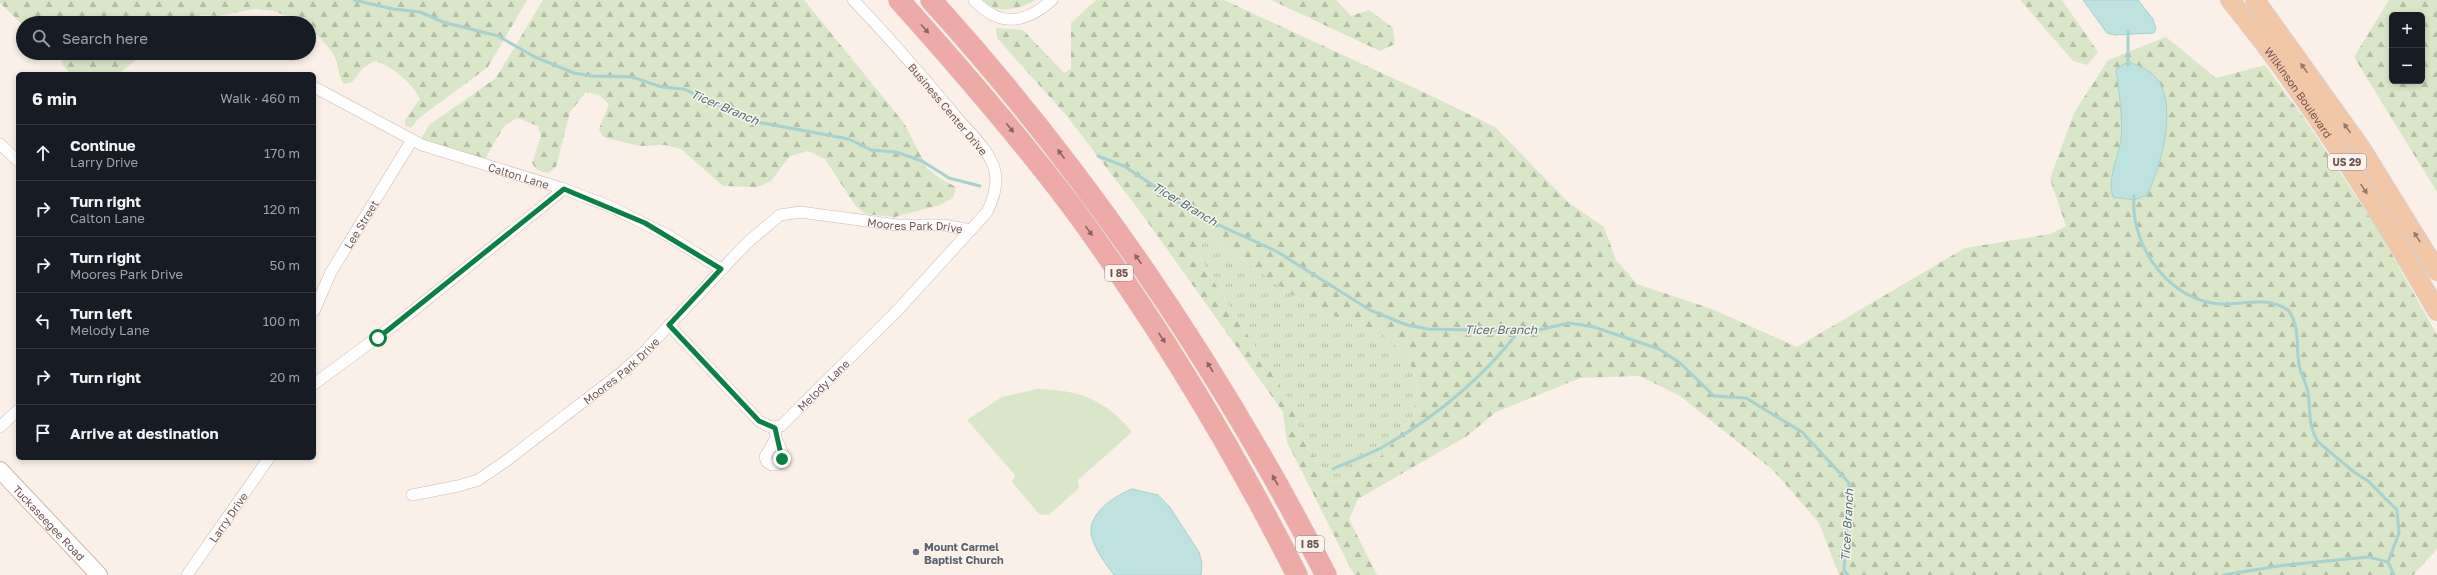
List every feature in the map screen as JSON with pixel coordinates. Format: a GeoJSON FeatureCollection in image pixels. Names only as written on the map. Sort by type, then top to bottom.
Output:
{"type":"FeatureCollection","features":[{"type":"Feature","properties":{"kind":"highway","name":"I 85"},"geometry":{"type":"LineString","coordinates":[[899,0],[998,112],[1073,209],[1132,291],[1220,432],[1297,575]]}},
{"type":"Feature","properties":{"kind":"highway","name":"I 85"},"geometry":{"type":"LineString","coordinates":[[931,0],[1050,140],[1152,280],[1208,365],[1246,428],[1326,575]]}},
{"type":"Feature","properties":{"kind":"main road","name":"Wilkinson Boulevard"},"geometry":{"type":"LineString","coordinates":[[2230,0],[2284,70],[2337,148],[2391,230],[2437,311]]}},
{"type":"Feature","properties":{"kind":"main road","name":"Wilkinson Boulevard"},"geometry":{"type":"LineString","coordinates":[[2260,2],[2361,148],[2437,271]]}},
{"type":"Feature","properties":{"kind":"main road"},"geometry":{"type":"LineString","coordinates":[[2246,19],[2260,2]]}},
{"type":"Feature","properties":{"kind":"street","name":"Business Center Drive"},"geometry":{"type":"LineString","coordinates":[[853,0],[931,86],[991,161],[995,171],[995,193],[987,212],[971,230]]}},
{"type":"Feature","properties":{"kind":"street"},"geometry":{"type":"LineString","coordinates":[[974,0],[984,12],[1003,20],[1029,16],[1052,0]]}},
{"type":"Feature","properties":{"kind":"street","name":"Calton Lane"},"geometry":{"type":"LineString","coordinates":[[316,88],[330,93],[412,140],[564,189],[645,223],[721,269]]}},
{"type":"Feature","properties":{"kind":"street","name":"Lee Street"},"geometry":{"type":"LineString","coordinates":[[316,306],[331,272],[412,140]]}},
{"type":"Feature","properties":{"kind":"street"},"geometry":{"type":"LineString","coordinates":[[0,144],[16,159]]}},
{"type":"Feature","properties":{"kind":"street"},"geometry":{"type":"LineString","coordinates":[[316,383],[409,314],[564,189]]}},
{"type":"Feature","properties":{"kind":"street","name":"Moores Park Drive"},"geometry":{"type":"LineString","coordinates":[[412,495],[458,486],[478,480],[622,372],[669,325],[721,269],[770,222],[780,215],[793,212],[897,225],[943,224],[971,230]]}},
{"type":"Feature","properties":{"kind":"street","name":"Melody Lane"},"geometry":{"type":"LineString","coordinates":[[669,325],[759,421],[775,433],[843,367],[971,230]]}},
{"type":"Feature","properties":{"kind":"street"},"geometry":{"type":"LineString","coordinates":[[0,427],[16,412]]}},
{"type":"Feature","properties":{"kind":"street","name":"Larry Drive"},"geometry":{"type":"LineString","coordinates":[[187,575],[268,460]]}},
{"type":"Feature","properties":{"kind":"street","name":"Tuckaseegee Road"},"geometry":{"type":"LineString","coordinates":[[0,470],[99,575]]}},
{"type":"Feature","properties":{"kind":"green space"},"geometry":{"type":"Polygon","coordinates":[[[0,0],[527,0],[488,67],[419,118],[411,128],[405,125],[405,120],[420,99],[407,81],[388,67],[375,61],[364,67],[352,82],[344,84],[334,55],[316,34],[316,16],[288,16],[273,11],[254,9],[218,16],[16,16],[16,18],[0,3],[0,0]]]}},
{"type":"Feature","properties":{"kind":"green space"},"geometry":{"type":"Polygon","coordinates":[[[543,0],[804,0],[904,123],[927,168],[939,178],[956,187],[953,198],[940,205],[895,217],[866,214],[855,205],[825,159],[808,151],[790,156],[771,181],[758,187],[723,186],[681,149],[665,145],[639,146],[603,137],[599,129],[609,104],[599,95],[586,92],[570,112],[556,167],[548,173],[537,170],[532,163],[541,136],[538,126],[517,118],[504,126],[485,159],[421,139],[429,125],[496,78],[543,0]]]}},
{"type":"Feature","properties":{"kind":"green space"},"geometry":{"type":"Polygon","coordinates":[[[983,0],[1036,0],[1016,8],[1002,9],[995,8],[983,0]]]}},
{"type":"Feature","properties":{"kind":"green space"},"geometry":{"type":"Polygon","coordinates":[[[1096,0],[1224,0],[1495,127],[1569,203],[1604,227],[1616,260],[1637,284],[1712,309],[1797,347],[1965,248],[2050,234],[2066,226],[2050,179],[2074,113],[2108,60],[2166,37],[2216,78],[2265,65],[2306,121],[2377,228],[2437,335],[2437,549],[2413,575],[1839,575],[1819,523],[1773,470],[1680,396],[1640,376],[1580,378],[1496,412],[1467,436],[1358,499],[1349,519],[1377,575],[1354,575],[1287,442],[1283,412],[1142,214],[1066,115],[997,38],[996,28],[1023,30],[1064,73],[1071,69],[1071,23],[1096,0]],[[1209,237],[1197,249],[1207,271],[1290,402],[1302,437],[1329,481],[1344,480],[1384,454],[1413,416],[1419,389],[1408,357],[1382,333],[1312,308],[1209,237]]]}},
{"type":"Feature","properties":{"kind":"green space"},"geometry":{"type":"Polygon","coordinates":[[[1271,0],[1336,0],[1351,16],[1369,10],[1393,28],[1395,44],[1380,51],[1271,0]]]}},
{"type":"Feature","properties":{"kind":"green space"},"geometry":{"type":"Polygon","coordinates":[[[2020,0],[2062,0],[2098,52],[2087,65],[2073,61],[2020,0]]]}},
{"type":"Feature","properties":{"kind":"green space"},"geometry":{"type":"Polygon","coordinates":[[[2389,0],[2437,0],[2437,192],[2354,57],[2389,0]]]}},
{"type":"Feature","properties":{"kind":"green space"},"geometry":{"type":"Polygon","coordinates":[[[61,60],[136,60],[121,72],[68,72],[61,60]]]}},
{"type":"Feature","properties":{"kind":"green space"},"geometry":{"type":"Polygon","coordinates":[[[1209,237],[1312,308],[1382,333],[1408,357],[1419,389],[1413,416],[1384,454],[1344,480],[1329,481],[1302,437],[1290,402],[1207,271],[1197,249],[1209,237]]]}},
{"type":"Feature","properties":{"kind":"green space"},"geometry":{"type":"Polygon","coordinates":[[[1037,389],[1078,394],[1090,398],[1112,412],[1132,432],[1078,480],[1079,488],[1049,515],[1039,514],[1012,482],[1015,475],[967,420],[1002,397],[1037,389]]]}},
{"type":"Feature","properties":{"kind":"water"},"geometry":{"type":"Polygon","coordinates":[[[2083,0],[2138,0],[2153,19],[2156,29],[2154,33],[2115,35],[2107,33],[2083,0]]]}},
{"type":"Feature","properties":{"kind":"water"},"geometry":{"type":"Polygon","coordinates":[[[2128,62],[2144,68],[2157,79],[2163,91],[2167,120],[2162,153],[2152,183],[2147,195],[2134,200],[2113,197],[2111,190],[2112,176],[2121,140],[2120,104],[2116,69],[2128,62]]]}},
{"type":"Feature","properties":{"kind":"water"},"geometry":{"type":"Polygon","coordinates":[[[1132,489],[1158,495],[1169,506],[1199,552],[1202,563],[1201,575],[1114,575],[1100,556],[1092,540],[1091,526],[1098,512],[1104,506],[1111,500],[1132,489]]]}},
{"type":"Feature","properties":{"kind":"waterway","name":"Ticer Branch"},"geometry":{"type":"LineString","coordinates":[[354,0],[393,9],[420,12],[443,22],[498,36],[535,57],[574,73],[591,76],[632,77],[662,87],[684,89],[752,121],[849,139],[871,150],[896,152],[922,161],[949,178],[980,186]]}},
{"type":"Feature","properties":{"kind":"waterway"},"geometry":{"type":"LineString","coordinates":[[2128,31],[2128,65]]}},
{"type":"Feature","properties":{"kind":"waterway","name":"Ticer Branch"},"geometry":{"type":"LineString","coordinates":[[1098,156],[1124,166],[1201,217],[1276,251],[1370,310],[1407,325],[1428,329],[1519,331],[1539,330],[1569,323],[1594,327],[1659,349],[1680,363],[1714,396],[1746,398],[1802,432],[1849,483],[1844,570],[1848,575]]}},
{"type":"Feature","properties":{"kind":"waterway"},"geometry":{"type":"LineString","coordinates":[[2134,196],[2134,214],[2138,231],[2145,248],[2154,264],[2179,290],[2195,298],[2212,303],[2271,303],[2289,311],[2295,324],[2299,365],[2308,392],[2312,429],[2318,442],[2354,472],[2368,481],[2397,510],[2399,533],[2388,562]]}},
{"type":"Feature","properties":{"kind":"waterway"},"geometry":{"type":"LineString","coordinates":[[1333,469],[1381,448],[1407,433],[1425,420],[1459,394],[1491,364],[1519,331]]}},
{"type":"Feature","properties":{"kind":"waterway","name":"Ticer Branch"},"geometry":{"type":"LineString","coordinates":[[2223,575],[2285,565],[2368,557],[2388,562],[2394,575]]}},
{"type":"Feature","properties":{"kind":"place","name":"Mount Carmel Baptist Church"},"geometry":{"type":"Point","coordinates":[916,552]}},
{"type":"Feature","properties":{"kind":"route"},"geometry":{"type":"LineString","coordinates":[[378,338],[564,189],[609,206],[645,223],[706,258],[721,269],[669,325],[762,424],[775,428],[776,438],[782,449],[782,459]]}}]}
